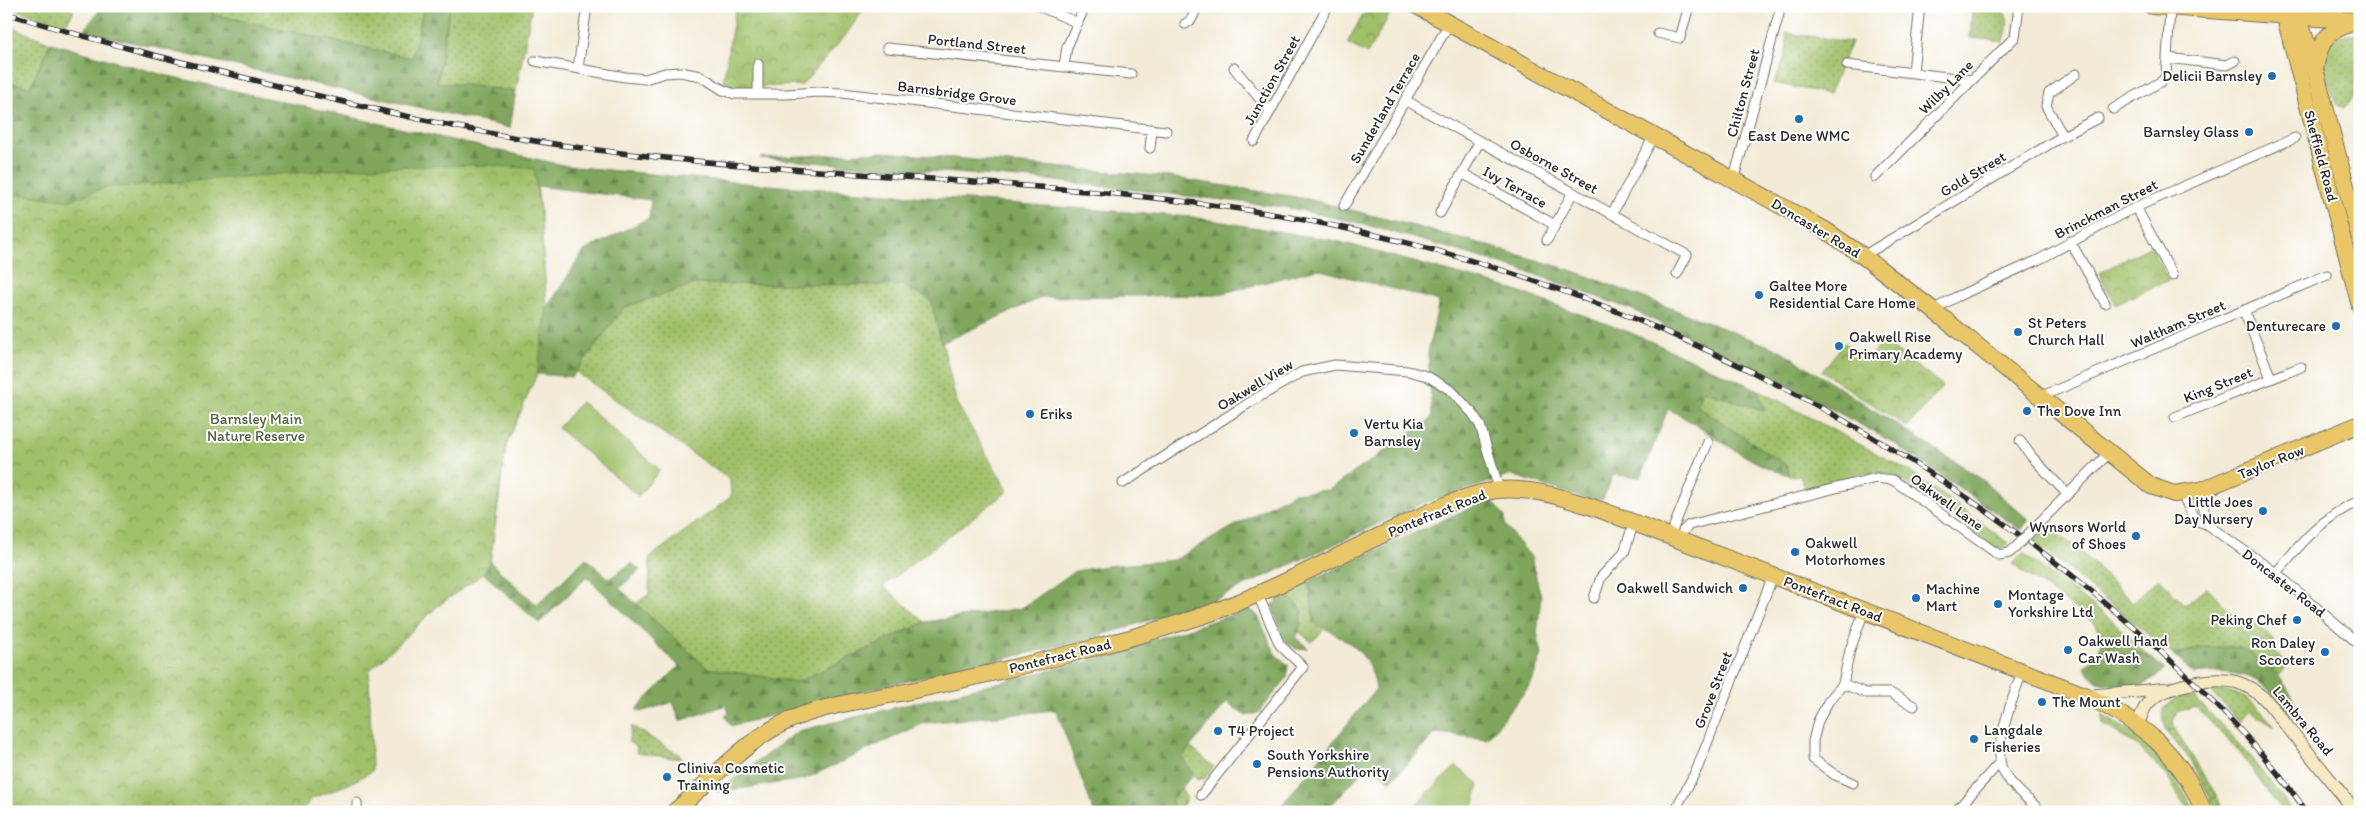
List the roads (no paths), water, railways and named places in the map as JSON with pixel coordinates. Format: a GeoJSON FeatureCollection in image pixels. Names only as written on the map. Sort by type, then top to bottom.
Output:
{"type":"FeatureCollection","features":[{"type":"Feature","properties":{"kind":"highway","name":"Doncaster Road"},"geometry":{"type":"LineString","coordinates":[[1417,6],[1817,226],[1863,256],[1933,310],[2151,486],[2166,493],[2182,494],[2201,490]]}},
{"type":"Feature","properties":{"kind":"highway"},"geometry":{"type":"LineString","coordinates":[[2152,6],[2290,12],[2358,21]]}},
{"type":"Feature","properties":{"kind":"highway","name":"Sheffield Road"},"geometry":{"type":"LineString","coordinates":[[2290,12],[2315,69],[2360,239]]}},
{"type":"Feature","properties":{"kind":"highway","name":"Sheffield Road"},"geometry":{"type":"LineString","coordinates":[[2290,12],[2360,306]]}},
{"type":"Feature","properties":{"kind":"highway"},"geometry":{"type":"LineString","coordinates":[[2315,69],[2324,38],[2338,27],[2358,21]]}},
{"type":"Feature","properties":{"kind":"highway","name":"Taylor Row"},"geometry":{"type":"LineString","coordinates":[[2341,434],[2360,424]]}},
{"type":"Feature","properties":{"kind":"highway","name":"Taylor Row"},"geometry":{"type":"LineString","coordinates":[[2201,490],[2341,434],[2350,431],[2360,432]]}},
{"type":"Feature","properties":{"kind":"highway","name":"Pontefract Road"},"geometry":{"type":"LineString","coordinates":[[674,812],[741,751],[766,733],[793,718],[827,708],[1087,650],[1197,618],[1257,593],[1419,517],[1468,497],[1499,490],[1540,493],[1570,500],[1634,522],[2087,696],[2138,724],[2162,746],[2183,771],[2196,793],[2204,812]]}},
{"type":"Feature","properties":{"kind":"street"},"geometry":{"type":"LineString","coordinates":[[578,68],[587,6]]}},
{"type":"Feature","properties":{"kind":"street"},"geometry":{"type":"LineString","coordinates":[[1038,6],[1078,23]]}},
{"type":"Feature","properties":{"kind":"street"},"geometry":{"type":"LineString","coordinates":[[1064,66],[1067,47],[1085,6]]}},
{"type":"Feature","properties":{"kind":"street"},"geometry":{"type":"LineString","coordinates":[[1185,24],[1190,20],[1198,6]]}},
{"type":"Feature","properties":{"kind":"street","name":"Junction Street"},"geometry":{"type":"LineString","coordinates":[[1254,141],[1328,6]]}},
{"type":"Feature","properties":{"kind":"street"},"geometry":{"type":"LineString","coordinates":[[1658,34],[1680,38],[1689,6]]}},
{"type":"Feature","properties":{"kind":"street"},"geometry":{"type":"LineString","coordinates":[[1914,72],[1920,6]]}},
{"type":"Feature","properties":{"kind":"street","name":"Wilby Lane"},"geometry":{"type":"LineString","coordinates":[[1875,177],[2015,36],[2019,6]]}},
{"type":"Feature","properties":{"kind":"street"},"geometry":{"type":"LineString","coordinates":[[2113,110],[2162,81],[2166,76],[2170,8]]}},
{"type":"Feature","properties":{"kind":"street","name":"Chilton Street"},"geometry":{"type":"LineString","coordinates":[[1732,179],[1779,14]]}},
{"type":"Feature","properties":{"kind":"street","name":"Sunderland Terrace"},"geometry":{"type":"LineString","coordinates":[[1344,206],[1449,24]]}},
{"type":"Feature","properties":{"kind":"street","name":"Portland Street"},"geometry":{"type":"LineString","coordinates":[[887,48],[1131,74]]}},
{"type":"Feature","properties":{"kind":"street"},"geometry":{"type":"LineString","coordinates":[[2167,58],[2227,65],[2235,62]]}},
{"type":"Feature","properties":{"kind":"street","name":"Barnsbridge Grove"},"geometry":{"type":"LineString","coordinates":[[535,62],[645,79],[664,73],[680,72],[701,76],[723,90],[736,94],[842,93],[1166,131]]}},
{"type":"Feature","properties":{"kind":"street"},"geometry":{"type":"LineString","coordinates":[[758,64],[758,93]]}},
{"type":"Feature","properties":{"kind":"street"},"geometry":{"type":"LineString","coordinates":[[1847,65],[1972,80]]}},
{"type":"Feature","properties":{"kind":"street"},"geometry":{"type":"LineString","coordinates":[[1234,68],[1270,111]]}},
{"type":"Feature","properties":{"kind":"street"},"geometry":{"type":"LineString","coordinates":[[2063,136],[2046,106],[2049,93],[2076,74]]}},
{"type":"Feature","properties":{"kind":"street","name":"Osborne Street"},"geometry":{"type":"LineString","coordinates":[[1405,100],[1686,255],[1677,274]]}},
{"type":"Feature","properties":{"kind":"street","name":"Gold Street"},"geometry":{"type":"LineString","coordinates":[[1863,256],[2063,136],[2098,118]]}},
{"type":"Feature","properties":{"kind":"street"},"geometry":{"type":"LineString","coordinates":[[1150,148],[1152,129]]}},
{"type":"Feature","properties":{"kind":"street"},"geometry":{"type":"LineString","coordinates":[[1612,214],[1654,136]]}},
{"type":"Feature","properties":{"kind":"street","name":"Brinckman Street"},"geometry":{"type":"LineString","coordinates":[[1933,310],[1956,297],[2038,260],[2136,207],[2296,138]]}},
{"type":"Feature","properties":{"kind":"street"},"geometry":{"type":"LineString","coordinates":[[1440,213],[1480,141]]}},
{"type":"Feature","properties":{"kind":"street","name":"Ivy Terrace"},"geometry":{"type":"LineString","coordinates":[[1462,173],[1555,225]]}},
{"type":"Feature","properties":{"kind":"street"},"geometry":{"type":"LineString","coordinates":[[1547,240],[1573,192]]}},
{"type":"Feature","properties":{"kind":"street"},"geometry":{"type":"LineString","coordinates":[[2136,207],[2173,276]]}},
{"type":"Feature","properties":{"kind":"street"},"geometry":{"type":"LineString","coordinates":[[2070,241],[2105,303]]}},
{"type":"Feature","properties":{"kind":"street","name":"Waltham Street"},"geometry":{"type":"LineString","coordinates":[[2040,397],[2327,275]]}},
{"type":"Feature","properties":{"kind":"street","name":"King Street"},"geometry":{"type":"LineString","coordinates":[[2244,310],[2271,378]]}},
{"type":"Feature","properties":{"kind":"street","name":"Oakwell View"},"geometry":{"type":"LineString","coordinates":[[1123,483],[1252,401],[1302,372],[1335,365],[1408,371],[1427,376],[1452,392],[1473,414],[1480,425],[1499,490]]}},
{"type":"Feature","properties":{"kind":"street","name":"King Street"},"geometry":{"type":"LineString","coordinates":[[2174,417],[2301,367]]}},
{"type":"Feature","properties":{"kind":"street"},"geometry":{"type":"LineString","coordinates":[[2020,441],[2032,457],[2067,494]]}},
{"type":"Feature","properties":{"kind":"street"},"geometry":{"type":"LineString","coordinates":[[1675,538],[1708,442]]}},
{"type":"Feature","properties":{"kind":"street","name":"Oakwell Lane"},"geometry":{"type":"LineString","coordinates":[[1675,538],[1689,525],[1876,478],[1893,480],[1999,555],[2009,553],[2109,453]]}},
{"type":"Feature","properties":{"kind":"street"},"geometry":{"type":"LineString","coordinates":[[2201,490],[2206,524]]}},
{"type":"Feature","properties":{"kind":"street","name":"Doncaster Road"},"geometry":{"type":"LineString","coordinates":[[2182,494],[2195,520],[2206,524],[2276,573],[2360,645]]}},
{"type":"Feature","properties":{"kind":"street"},"geometry":{"type":"LineString","coordinates":[[2276,573],[2297,548],[2327,520],[2360,501]]}},
{"type":"Feature","properties":{"kind":"street"},"geometry":{"type":"LineString","coordinates":[[1594,598],[1601,577],[1624,553],[1634,522]]}},
{"type":"Feature","properties":{"kind":"street","name":"Grove Street"},"geometry":{"type":"LineString","coordinates":[[1674,812],[1697,769],[1773,576]]}},
{"type":"Feature","properties":{"kind":"street"},"geometry":{"type":"LineString","coordinates":[[1201,795],[1303,666],[1280,644],[1257,593]]}},
{"type":"Feature","properties":{"kind":"street"},"geometry":{"type":"LineString","coordinates":[[1853,783],[1835,775],[1813,759],[1813,741],[1818,721],[1828,702],[1843,684],[1850,650],[1864,611]]}},
{"type":"Feature","properties":{"kind":"street"},"geometry":{"type":"LineString","coordinates":[[2022,671],[2000,747],[2000,762],[2003,771],[2011,782],[2042,812]]}},
{"type":"Feature","properties":{"kind":"street","name":"Lambra Road"},"geometry":{"type":"LineString","coordinates":[[2138,724],[2150,701],[2157,695],[2174,688],[2218,680],[2237,682],[2254,689],[2266,700],[2356,812]]}},
{"type":"Feature","properties":{"kind":"street"},"geometry":{"type":"LineString","coordinates":[[1843,684],[1866,693],[1890,693],[1914,706]]}},
{"type":"Feature","properties":{"kind":"street"},"geometry":{"type":"LineString","coordinates":[[2087,696],[2174,688]]}},
{"type":"Feature","properties":{"kind":"street"},"geometry":{"type":"LineString","coordinates":[[1955,812],[2000,762]]}},
{"type":"Feature","properties":{"kind":"railway"},"geometry":{"type":"LineString","coordinates":[[6,13],[106,42],[240,77],[388,112],[504,136],[582,148],[748,166],[998,184],[1164,199],[1247,210],[1365,233],[1482,264],[1597,304],[1709,351],[1817,406],[1922,468],[2022,537],[2116,612],[2168,658],[2242,731],[2307,812]]}},
{"type":"Feature","properties":{"kind":"place","name":"Delicii Barnsley"},"geometry":{"type":"Point","coordinates":[2272,76]}},
{"type":"Feature","properties":{"kind":"place","name":"East Dene WMC"},"geometry":{"type":"Point","coordinates":[1799,119]}},
{"type":"Feature","properties":{"kind":"place","name":"Barnsley Glass"},"geometry":{"type":"Point","coordinates":[2249,132]}},
{"type":"Feature","properties":{"kind":"place","name":"Galtee More Residential Care Home"},"geometry":{"type":"Point","coordinates":[1759,295]}},
{"type":"Feature","properties":{"kind":"place","name":"Denturecare"},"geometry":{"type":"Point","coordinates":[2336,326]}},
{"type":"Feature","properties":{"kind":"place","name":"St Peters Church Hall"},"geometry":{"type":"Point","coordinates":[2018,332]}},
{"type":"Feature","properties":{"kind":"place","name":"Oakwell Rise Primary Academy"},"geometry":{"type":"Point","coordinates":[1839,346]}},
{"type":"Feature","properties":{"kind":"place","name":"The Dove Inn"},"geometry":{"type":"Point","coordinates":[2027,411]}},
{"type":"Feature","properties":{"kind":"place","name":"Eriks"},"geometry":{"type":"Point","coordinates":[1030,414]}},
{"type":"Feature","properties":{"kind":"place","name":"Vertu Kia Barnsley"},"geometry":{"type":"Point","coordinates":[1354,433]}},
{"type":"Feature","properties":{"kind":"place","name":"Little Joes Day Nursery"},"geometry":{"type":"Point","coordinates":[2263,511]}},
{"type":"Feature","properties":{"kind":"place","name":"Wynsors World of Shoes"},"geometry":{"type":"Point","coordinates":[2136,536]}},
{"type":"Feature","properties":{"kind":"place","name":"Oakwell Motorhomes"},"geometry":{"type":"Point","coordinates":[1795,552]}},
{"type":"Feature","properties":{"kind":"place","name":"Oakwell Sandwich"},"geometry":{"type":"Point","coordinates":[1743,588]}},
{"type":"Feature","properties":{"kind":"place","name":"Machine Mart"},"geometry":{"type":"Point","coordinates":[1916,598]}},
{"type":"Feature","properties":{"kind":"place","name":"Montage Yorkshire Ltd"},"geometry":{"type":"Point","coordinates":[1998,604]}},
{"type":"Feature","properties":{"kind":"place","name":"Peking Chef"},"geometry":{"type":"Point","coordinates":[2297,620]}},
{"type":"Feature","properties":{"kind":"place","name":"Oakwell Hand Car Wash"},"geometry":{"type":"Point","coordinates":[2068,650]}},
{"type":"Feature","properties":{"kind":"place","name":"Ron Daley Scooters"},"geometry":{"type":"Point","coordinates":[2325,652]}},
{"type":"Feature","properties":{"kind":"place","name":"The Mount"},"geometry":{"type":"Point","coordinates":[2042,702]}},
{"type":"Feature","properties":{"kind":"place","name":"T4 Project"},"geometry":{"type":"Point","coordinates":[1218,731]}},
{"type":"Feature","properties":{"kind":"place","name":"Langdale Fisheries"},"geometry":{"type":"Point","coordinates":[1974,739]}},
{"type":"Feature","properties":{"kind":"place","name":"South Yorkshire Pensions Authority"},"geometry":{"type":"Point","coordinates":[1257,764]}},
{"type":"Feature","properties":{"kind":"place","name":"Cliniva Cosmetic Training"},"geometry":{"type":"Point","coordinates":[667,777]}},
{"type":"Feature","properties":{"kind":"park label","name":"Barnsley Main Nature Reserve"},"geometry":{"type":"Point","coordinates":[256,428]}}]}
